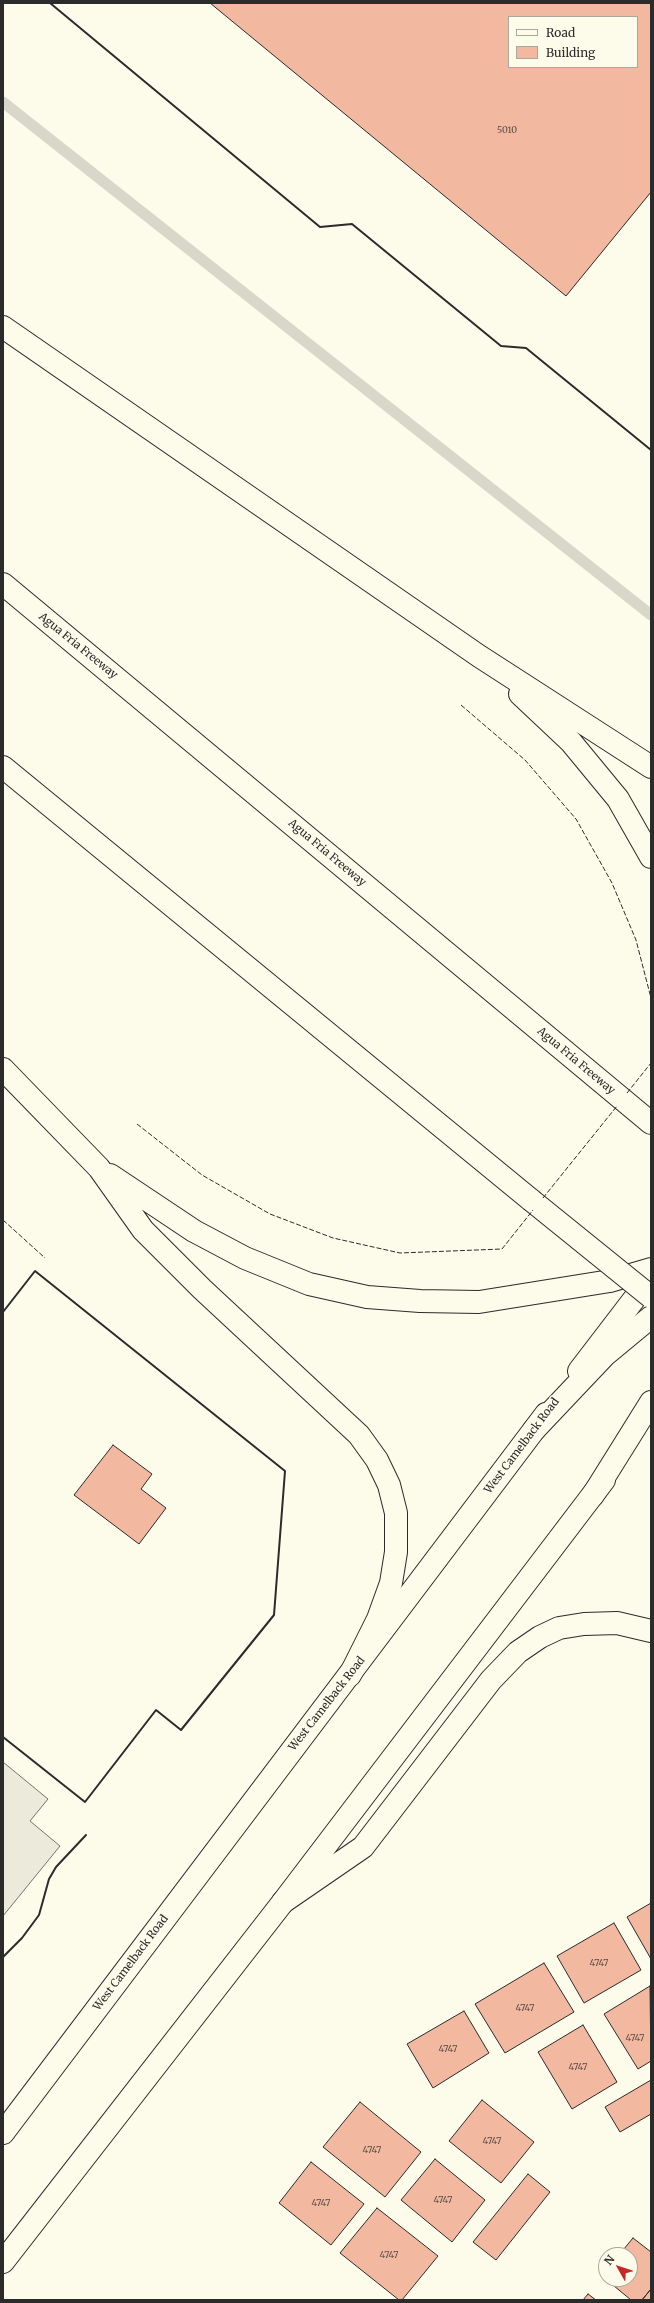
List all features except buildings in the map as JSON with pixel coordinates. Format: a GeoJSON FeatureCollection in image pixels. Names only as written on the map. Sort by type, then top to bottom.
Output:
{"type":"FeatureCollection","features":[{"type":"Feature","properties":{"kind":"main road"},"geometry":{"type":"LineString","coordinates":[[3,327],[479,656],[651,767]]}},
{"type":"Feature","properties":{"kind":"main road","name":"Agua Fria Freeway"},"geometry":{"type":"LineString","coordinates":[[3,584],[651,1123]]}},
{"type":"Feature","properties":{"kind":"main road"},"geometry":{"type":"LineString","coordinates":[[479,656],[571,742],[618,799],[651,857]]}},
{"type":"Feature","properties":{"kind":"main road"},"geometry":{"type":"LineString","coordinates":[[3,767],[651,1298]]}},
{"type":"Feature","properties":{"kind":"main road"},"geometry":{"type":"LineString","coordinates":[[3,1069],[99,1168],[143,1230],[202,1289],[359,1435],[380,1466],[389,1484],[396,1513],[396,1552],[391,1583],[378,1619],[350,1675]]}},
{"type":"Feature","properties":{"kind":"main road"},"geometry":{"type":"LineString","coordinates":[[99,1168],[194,1231],[245,1258],[308,1284],[367,1297],[420,1301],[479,1302],[610,1281],[651,1269]]}},
{"type":"Feature","properties":{"kind":"main road","name":"West Camelback Road"},"geometry":{"type":"LineString","coordinates":[[3,2133],[651,1276]]}},
{"type":"Feature","properties":{"kind":"main road"},"geometry":{"type":"LineString","coordinates":[[534,1430],[605,1355],[651,1317]]}},
{"type":"Feature","properties":{"kind":"main road"},"geometry":{"type":"LineString","coordinates":[[593,1495],[651,1402]]}},
{"type":"Feature","properties":{"kind":"main road"},"geometry":{"type":"LineString","coordinates":[[3,2262],[283,1902],[651,1419]]}},
{"type":"Feature","properties":{"kind":"main road"},"geometry":{"type":"LineString","coordinates":[[283,1902],[364,1847],[491,1680],[518,1652],[559,1628],[584,1624],[617,1623],[651,1631]]}},
{"type":"Feature","properties":{"kind":"shaded area"},"geometry":{"type":"Polygon","coordinates":[[[3,1762],[48,1799],[30,1821],[60,1846],[3,1916],[3,1762]]]}},
{"type":"Feature","properties":{"kind":"waterway"},"geometry":{"type":"LineString","coordinates":[[3,102],[651,615]]}},
{"type":"Feature","properties":{"kind":"fence"},"geometry":{"type":"LineString","coordinates":[[461,705],[525,760],[576,819],[612,883],[636,940],[651,998]]}},
{"type":"Feature","properties":{"kind":"fence"},"geometry":{"type":"LineString","coordinates":[[627,1093],[651,1063]]}},
{"type":"Feature","properties":{"kind":"fence"},"geometry":{"type":"LineString","coordinates":[[543,1198],[617,1106]]}},
{"type":"Feature","properties":{"kind":"fence"},"geometry":{"type":"LineString","coordinates":[[137,1124],[202,1175],[270,1214],[333,1238],[400,1253],[502,1249],[533,1210]]}},
{"type":"Feature","properties":{"kind":"fence"},"geometry":{"type":"LineString","coordinates":[[3,1220],[45,1258]]}},
{"type":"Feature","properties":{"kind":"wall"},"geometry":{"type":"LineString","coordinates":[[50,3],[320,227],[352,224],[501,346],[526,348],[651,450]]}},
{"type":"Feature","properties":{"kind":"wall"},"geometry":{"type":"LineString","coordinates":[[3,1312],[35,1271],[285,1471],[274,1615],[181,1730],[156,1710],[85,1802],[3,1737]]}},
{"type":"Feature","properties":{"kind":"wall"},"geometry":{"type":"LineString","coordinates":[[3,1957],[22,1938],[39,1915],[49,1879],[56,1867],[86,1835]]}}]}
